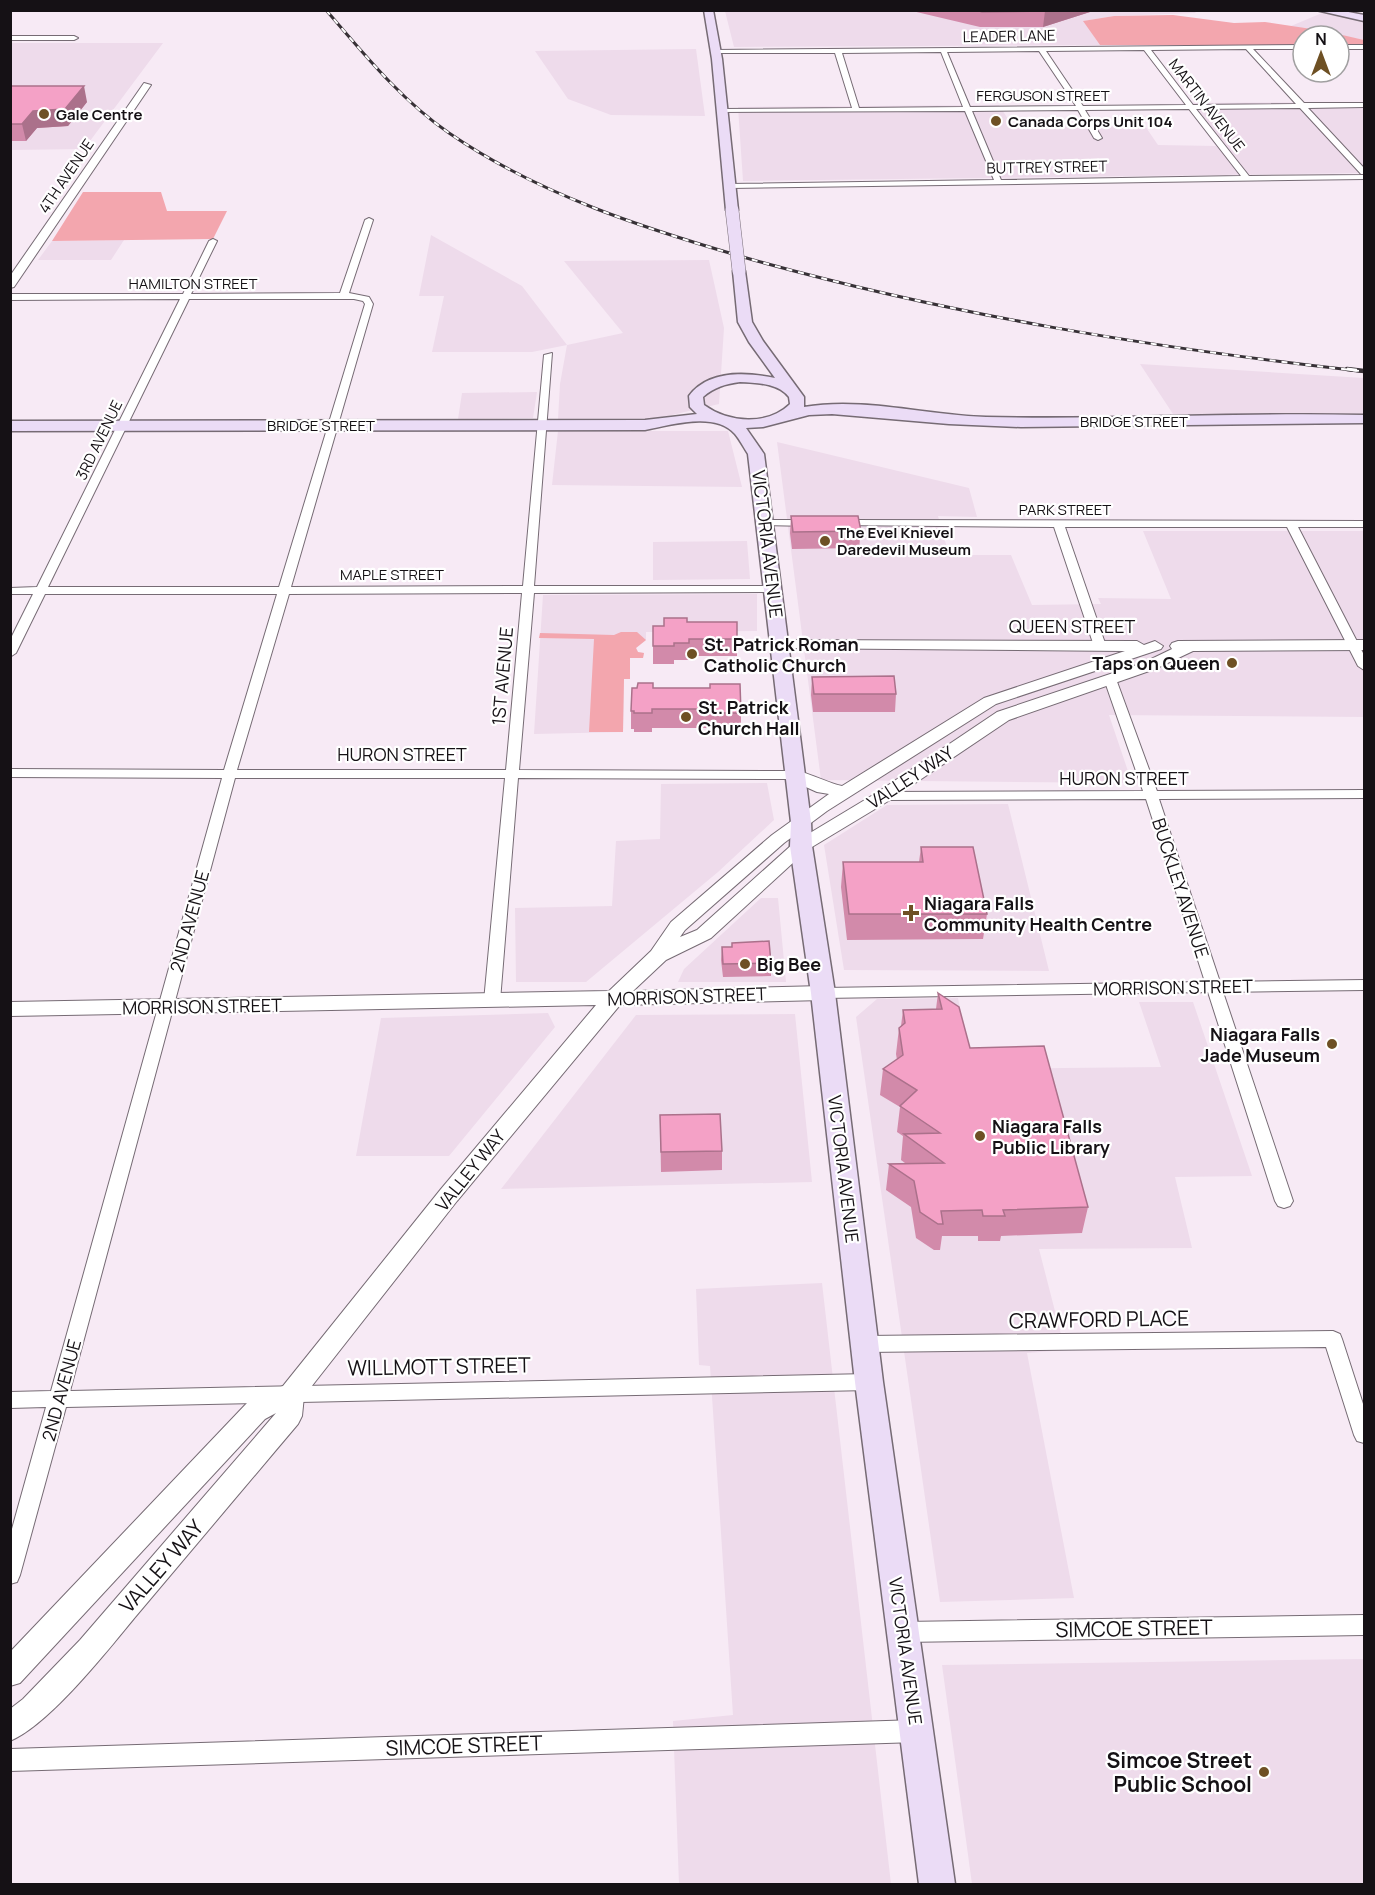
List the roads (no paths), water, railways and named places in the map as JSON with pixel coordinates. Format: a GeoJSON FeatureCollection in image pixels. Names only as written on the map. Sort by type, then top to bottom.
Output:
{"type":"FeatureCollection","features":[{"type":"Feature","properties":{"kind":"main road"},"geometry":{"type":"LineString","coordinates":[[708,10],[716,52],[745,322],[759,346],[793,391]]}},
{"type":"Feature","properties":{"kind":"main road"},"geometry":{"type":"LineString","coordinates":[[1320,10],[1365,18]]}},
{"type":"Feature","properties":{"kind":"main road"},"geometry":{"type":"LineString","coordinates":[[740,378],[758,367],[759,346]]}},
{"type":"Feature","properties":{"kind":"main road","name":"BRIDGE STREET"},"geometry":{"type":"LineString","coordinates":[[631,423],[673,416],[695,402],[701,389],[712,384],[740,378],[769,381],[820,401],[878,407],[904,414]]}},
{"type":"Feature","properties":{"kind":"main road","name":"VICTORIA AVENUE"},"geometry":{"type":"LineString","coordinates":[[756,453],[761,445],[762,430],[798,405],[798,399],[793,391]]}},
{"type":"Feature","properties":{"kind":"main road","name":"VICTORIA AVENUE"},"geometry":{"type":"LineString","coordinates":[[695,402],[702,411],[741,430],[756,453],[801,822],[801,846],[823,993],[869,1382],[937,1884]]}},
{"type":"Feature","properties":{"kind":"main road","name":"BRIDGE STREET"},"geometry":{"type":"LineString","coordinates":[[10,426],[631,423],[657,425],[691,418],[751,423],[837,410],[970,421],[1016,422],[1365,419]]}},
{"type":"Feature","properties":{"kind":"street"},"geometry":{"type":"LineString","coordinates":[[10,39],[74,38]]}},
{"type":"Feature","properties":{"kind":"street"},"geometry":{"type":"LineString","coordinates":[[1247,47],[1365,172]]}},
{"type":"Feature","properties":{"kind":"street","name":"LEADER LANE"},"geometry":{"type":"LineString","coordinates":[[716,52],[1291,47]]}},
{"type":"Feature","properties":{"kind":"street","name":"MARTIN AVENUE"},"geometry":{"type":"LineString","coordinates":[[1146,48],[1246,178]]}},
{"type":"Feature","properties":{"kind":"street"},"geometry":{"type":"LineString","coordinates":[[1041,49],[1081,108],[1098,138]]}},
{"type":"Feature","properties":{"kind":"street"},"geometry":{"type":"LineString","coordinates":[[943,50],[998,181]]}},
{"type":"Feature","properties":{"kind":"street"},"geometry":{"type":"LineString","coordinates":[[838,51],[856,110]]}},
{"type":"Feature","properties":{"kind":"street","name":"4TH AVENUE"},"geometry":{"type":"LineString","coordinates":[[10,285],[147,86]]}},
{"type":"Feature","properties":{"kind":"street","name":"FERGUSON STREET"},"geometry":{"type":"LineString","coordinates":[[722,111],[1365,105]]}},
{"type":"Feature","properties":{"kind":"street","name":"BUTTREY STREET"},"geometry":{"type":"LineString","coordinates":[[730,186],[1365,177]]}},
{"type":"Feature","properties":{"kind":"street"},"geometry":{"type":"LineString","coordinates":[[344,296],[369,220]]}},
{"type":"Feature","properties":{"kind":"street","name":"3RD AVENUE"},"geometry":{"type":"LineString","coordinates":[[10,652],[124,426],[213,241]]}},
{"type":"Feature","properties":{"kind":"street","name":"HAMILTON STREET"},"geometry":{"type":"LineString","coordinates":[[10,297],[344,296],[363,297],[369,300],[369,305]]}},
{"type":"Feature","properties":{"kind":"street","name":"2ND AVENUE"},"geometry":{"type":"LineString","coordinates":[[10,1575],[230,772],[369,305]]}},
{"type":"Feature","properties":{"kind":"street","name":"1ST AVENUE"},"geometry":{"type":"LineString","coordinates":[[492,1001],[549,355]]}},
{"type":"Feature","properties":{"kind":"street","name":"PARK STREET"},"geometry":{"type":"LineString","coordinates":[[766,523],[1365,524]]}},
{"type":"Feature","properties":{"kind":"street"},"geometry":{"type":"LineString","coordinates":[[1059,524],[1100,646]]}},
{"type":"Feature","properties":{"kind":"street"},"geometry":{"type":"LineString","coordinates":[[1291,524],[1359,645],[1365,666]]}},
{"type":"Feature","properties":{"kind":"street","name":"MAPLE STREET"},"geometry":{"type":"LineString","coordinates":[[10,591],[774,589]]}},
{"type":"Feature","properties":{"kind":"street","name":"QUEEN STREET"},"geometry":{"type":"LineString","coordinates":[[780,645],[1359,645]]}},
{"type":"Feature","properties":{"kind":"street","name":"VALLEY WAY"},"geometry":{"type":"LineString","coordinates":[[10,1673],[256,1411],[292,1393],[449,1195],[614,998],[658,956],[678,926],[801,822],[990,701],[1155,646]]}},
{"type":"Feature","properties":{"kind":"street","name":"VALLEY WAY"},"geometry":{"type":"LineString","coordinates":[[658,956],[704,934],[801,846],[884,796],[1003,716],[1149,666],[1190,646]]}},
{"type":"Feature","properties":{"kind":"street","name":"BUCKLEY AVENUE"},"geometry":{"type":"LineString","coordinates":[[1110,679],[1151,796],[1284,1201]]}},
{"type":"Feature","properties":{"kind":"street","name":"HURON STREET"},"geometry":{"type":"LineString","coordinates":[[10,772],[794,775]]}},
{"type":"Feature","properties":{"kind":"street"},"geometry":{"type":"LineString","coordinates":[[794,775],[823,788],[847,792]]}},
{"type":"Feature","properties":{"kind":"street","name":"HURON STREET"},"geometry":{"type":"LineString","coordinates":[[884,796],[1365,794]]}},
{"type":"Feature","properties":{"kind":"street","name":"MORRISON STREET"},"geometry":{"type":"LineString","coordinates":[[10,1009],[1365,985]]}},
{"type":"Feature","properties":{"kind":"street","name":"CRAWFORD PLACE"},"geometry":{"type":"LineString","coordinates":[[866,1344],[1333,1339],[1365,1435]]}},
{"type":"Feature","properties":{"kind":"street","name":"WILLMOTT STREET"},"geometry":{"type":"LineString","coordinates":[[10,1400],[869,1382]]}},
{"type":"Feature","properties":{"kind":"street","name":"VALLEY WAY"},"geometry":{"type":"LineString","coordinates":[[10,1727],[33,1709],[90,1649],[289,1416],[292,1393]]}},
{"type":"Feature","properties":{"kind":"street","name":"SIMCOE STREET"},"geometry":{"type":"LineString","coordinates":[[903,1632],[1365,1625]]}},
{"type":"Feature","properties":{"kind":"street","name":"SIMCOE STREET"},"geometry":{"type":"LineString","coordinates":[[10,1760],[917,1731]]}},
{"type":"Feature","properties":{"kind":"railway"},"geometry":{"type":"LineString","coordinates":[[326,10],[399,91],[449,133],[519,175],[594,208],[633,222],[711,248],[825,279],[977,313],[1206,352],[1360,371]]}},
{"type":"Feature","properties":{"kind":"railway"},"geometry":{"type":"LineString","coordinates":[[1347,369],[1364,371]]}},
{"type":"Feature","properties":{"kind":"place","name":"Gale Centre"},"geometry":{"type":"Point","coordinates":[44,114]}},
{"type":"Feature","properties":{"kind":"place","name":"Canada Corps Unit 104"},"geometry":{"type":"Point","coordinates":[996,121]}},
{"type":"Feature","properties":{"kind":"place","name":"The Evel Knievel Daredevil Museum"},"geometry":{"type":"Point","coordinates":[825,541]}},
{"type":"Feature","properties":{"kind":"place","name":"St. Patrick Roman Catholic Church"},"geometry":{"type":"Point","coordinates":[692,654]}},
{"type":"Feature","properties":{"kind":"place","name":"Taps on Queen"},"geometry":{"type":"Point","coordinates":[1232,663]}},
{"type":"Feature","properties":{"kind":"place","name":"St. Patrick Church Hall"},"geometry":{"type":"Point","coordinates":[686,717]}},
{"type":"Feature","properties":{"kind":"place","name":"Niagara Falls Community Health Centre"},"geometry":{"type":"Point","coordinates":[911,913]}},
{"type":"Feature","properties":{"kind":"place","name":"Big Bee"},"geometry":{"type":"Point","coordinates":[745,964]}},
{"type":"Feature","properties":{"kind":"place","name":"Niagara Falls Jade Museum"},"geometry":{"type":"Point","coordinates":[1332,1044]}},
{"type":"Feature","properties":{"kind":"place","name":"Niagara Falls Public Library"},"geometry":{"type":"Point","coordinates":[980,1136]}},
{"type":"Feature","properties":{"kind":"place","name":"Simcoe Street Public School"},"geometry":{"type":"Point","coordinates":[1264,1772]}}]}
